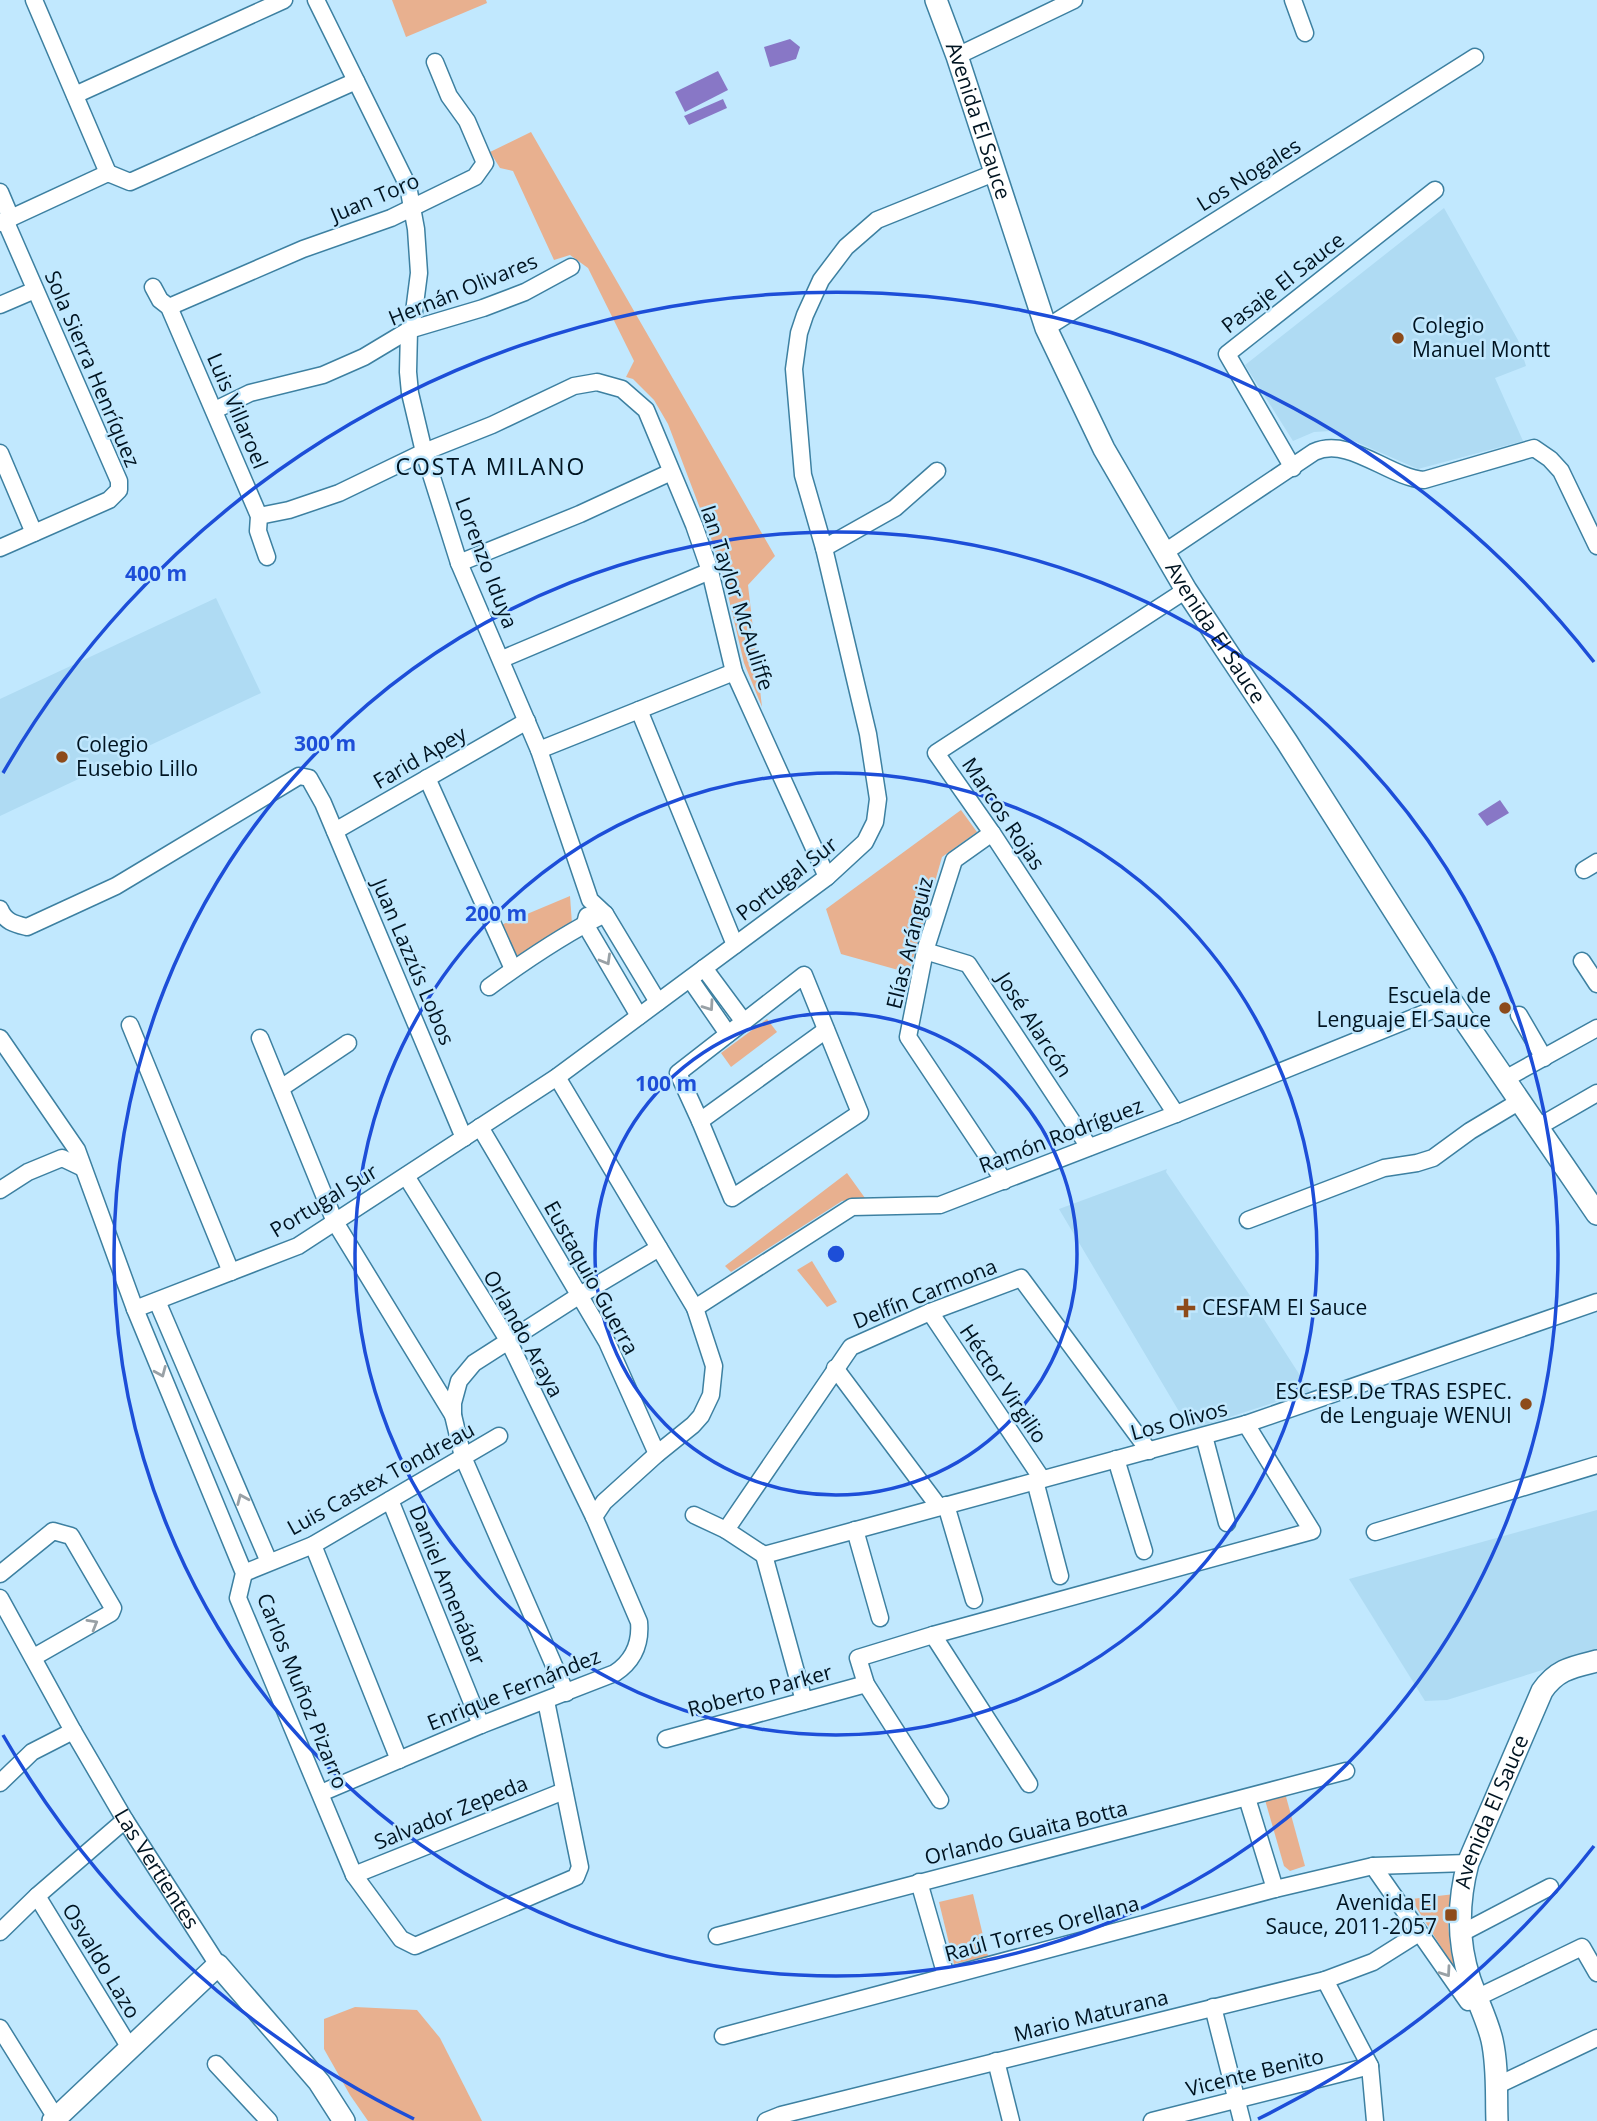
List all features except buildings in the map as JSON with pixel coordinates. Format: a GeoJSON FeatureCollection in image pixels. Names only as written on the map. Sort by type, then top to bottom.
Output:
{"type":"FeatureCollection","features":[{"type":"Feature","properties":{"kind":"street"},"geometry":{"type":"LineString","coordinates":[[75,95],[284,0]]}},
{"type":"Feature","properties":{"kind":"street","name":"Lorenzo Iduya"},"geometry":{"type":"LineString","coordinates":[[316,0],[408,186],[418,240],[419,274],[409,330],[410,393],[424,452],[459,563],[539,750],[590,900],[605,914],[658,1002]]}},
{"type":"Feature","properties":{"kind":"street","name":"Avenida El Sauce"},"geometry":{"type":"LineString","coordinates":[[936,0],[1045,328],[1104,449],[1186,590],[1287,742],[1452,1002],[1597,1214]]}},
{"type":"Feature","properties":{"kind":"street"},"geometry":{"type":"LineString","coordinates":[[957,57],[1074,0]]}},
{"type":"Feature","properties":{"kind":"street"},"geometry":{"type":"LineString","coordinates":[[1293,0],[1305,33]]}},
{"type":"Feature","properties":{"kind":"street"},"geometry":{"type":"LineString","coordinates":[[40,2],[108,173],[130,182],[356,81]]}},
{"type":"Feature","properties":{"kind":"street","name":"Los Nogales"},"geometry":{"type":"LineString","coordinates":[[1045,328],[1475,57]]}},
{"type":"Feature","properties":{"kind":"street","name":"Juan Toro"},"geometry":{"type":"LineString","coordinates":[[169,307],[303,249],[391,218],[475,177],[485,163],[467,121],[449,96],[435,62]]}},
{"type":"Feature","properties":{"kind":"street"},"geometry":{"type":"LineString","coordinates":[[5,220],[108,173]]}},
{"type":"Feature","properties":{"kind":"street","name":"Portugal Sur"},"geometry":{"type":"LineString","coordinates":[[135,1309],[298,1246],[557,1077],[827,877],[865,842],[875,822],[878,799],[868,734],[824,548],[803,475],[794,369],[799,333],[821,280],[839,255],[861,233],[877,220],[994,173]]}},
{"type":"Feature","properties":{"kind":"street","name":"Pasaje El Sauce"},"geometry":{"type":"LineString","coordinates":[[1293,467],[1227,354],[1435,190]]}},
{"type":"Feature","properties":{"kind":"street","name":"Sola Sierra Henríquez"},"geometry":{"type":"LineString","coordinates":[[0,192],[5,220],[119,481],[119,490],[109,500],[0,548]]}},
{"type":"Feature","properties":{"kind":"street","name":"Hernán Olivares"},"geometry":{"type":"LineString","coordinates":[[215,410],[250,393],[323,375],[364,357],[409,330],[483,308],[525,292],[571,267]]}},
{"type":"Feature","properties":{"kind":"street","name":"Luis Villaroel"},"geometry":{"type":"LineString","coordinates":[[153,287],[160,300],[169,307],[215,410],[259,516],[258,531],[267,557]]}},
{"type":"Feature","properties":{"kind":"street"},"geometry":{"type":"LineString","coordinates":[[0,305],[35,290]]}},
{"type":"Feature","properties":{"kind":"street","name":"Ian Taylor McAuliffe"},"geometry":{"type":"LineString","coordinates":[[259,516],[289,510],[339,493],[574,386],[597,382],[622,389],[646,410],[710,570],[734,672],[827,877]]}},
{"type":"Feature","properties":{"kind":"street"},"geometry":{"type":"LineString","coordinates":[[1165,552],[1314,452],[1335,447],[1348,450],[1407,477],[1424,480],[1534,448],[1561,471],[1597,546]]}},
{"type":"Feature","properties":{"kind":"street"},"geometry":{"type":"LineString","coordinates":[[0,453],[34,533]]}},
{"type":"Feature","properties":{"kind":"street"},"geometry":{"type":"LineString","coordinates":[[824,548],[895,508],[937,471]]}},
{"type":"Feature","properties":{"kind":"street"},"geometry":{"type":"LineString","coordinates":[[459,563],[580,514],[671,472]]}},
{"type":"Feature","properties":{"kind":"street"},"geometry":{"type":"LineString","coordinates":[[502,659],[710,570]]}},
{"type":"Feature","properties":{"kind":"street","name":"Marcos Rojas"},"geometry":{"type":"LineString","coordinates":[[1176,1114],[992,833],[936,753],[1186,590]]}},
{"type":"Feature","properties":{"kind":"street"},"geometry":{"type":"LineString","coordinates":[[539,750],[734,672]]}},
{"type":"Feature","properties":{"kind":"street"},"geometry":{"type":"LineString","coordinates":[[639,710],[735,945]]}},
{"type":"Feature","properties":{"kind":"street","name":"Farid Apey"},"geometry":{"type":"LineString","coordinates":[[335,831],[527,721]]}},
{"type":"Feature","properties":{"kind":"street","name":"Juan Lazzús Lobos"},"geometry":{"type":"LineString","coordinates":[[0,909],[3,916],[13,923],[27,927],[116,886],[299,776],[309,778],[323,803],[464,1138]]}},
{"type":"Feature","properties":{"kind":"street"},"geometry":{"type":"LineString","coordinates":[[427,778],[513,969]]}},
{"type":"Feature","properties":{"kind":"street","name":"Elías Aránguiz"},"geometry":{"type":"LineString","coordinates":[[992,833],[954,860],[925,951],[908,1037],[1004,1181]]}},
{"type":"Feature","properties":{"kind":"street"},"geometry":{"type":"LineString","coordinates":[[590,900],[585,924],[639,1016]]}},
{"type":"Feature","properties":{"kind":"street"},"geometry":{"type":"LineString","coordinates":[[489,987],[513,969],[605,914]]}},
{"type":"Feature","properties":{"kind":"street","name":"José Alarcón"},"geometry":{"type":"LineString","coordinates":[[925,951],[968,964],[1089,1147]]}},
{"type":"Feature","properties":{"kind":"street"},"geometry":{"type":"LineString","coordinates":[[1581,961],[1597,984]]}},
{"type":"Feature","properties":{"kind":"street"},"geometry":{"type":"LineString","coordinates":[[704,968],[744,1022]]}},
{"type":"Feature","properties":{"kind":"street"},"geometry":{"type":"LineString","coordinates":[[804,975],[826,1030],[860,1113],[732,1198],[678,1073],[804,975]]}},
{"type":"Feature","properties":{"kind":"street"},"geometry":{"type":"LineString","coordinates":[[690,979],[728,1034]]}},
{"type":"Feature","properties":{"kind":"street","name":"Ramón Rodríguez"},"geometry":{"type":"LineString","coordinates":[[695,1308],[852,1207],[940,1205],[1176,1114],[1452,1002]]}},
{"type":"Feature","properties":{"kind":"street"},"geometry":{"type":"LineString","coordinates":[[1520,1015],[1544,1058]]}},
{"type":"Feature","properties":{"kind":"street"},"geometry":{"type":"LineString","coordinates":[[130,1025],[231,1272]]}},
{"type":"Feature","properties":{"kind":"street"},"geometry":{"type":"LineString","coordinates":[[1505,1079],[1597,1028]]}},
{"type":"Feature","properties":{"kind":"street"},"geometry":{"type":"LineString","coordinates":[[700,1121],[826,1030]]}},
{"type":"Feature","properties":{"kind":"street","name":"Carlos Muñoz Pizarro"},"geometry":{"type":"LineString","coordinates":[[0,1038],[77,1150],[135,1309],[244,1573],[238,1598],[279,1700],[354,1875],[401,1939],[415,1946],[576,1877],[580,1867],[546,1701]]}},
{"type":"Feature","properties":{"kind":"street"},"geometry":{"type":"LineString","coordinates":[[260,1038],[335,1222],[453,1415],[463,1457],[566,1693]]}},
{"type":"Feature","properties":{"kind":"street"},"geometry":{"type":"LineString","coordinates":[[281,1088],[348,1043]]}},
{"type":"Feature","properties":{"kind":"street"},"geometry":{"type":"LineString","coordinates":[[557,1077],[695,1308],[714,1366],[711,1395],[701,1416],[604,1502],[594,1517]]}},
{"type":"Feature","properties":{"kind":"street"},"geometry":{"type":"LineString","coordinates":[[1538,1127],[1597,1093]]}},
{"type":"Feature","properties":{"kind":"street"},"geometry":{"type":"LineString","coordinates":[[1248,1220],[1384,1168],[1433,1158],[1470,1131],[1520,1101]]}},
{"type":"Feature","properties":{"kind":"street","name":"Eustaquio Guerra"},"geometry":{"type":"LineString","coordinates":[[480,1127],[607,1342],[657,1454]]}},
{"type":"Feature","properties":{"kind":"street"},"geometry":{"type":"LineString","coordinates":[[0,1189],[28,1172],[62,1158],[83,1168]]}},
{"type":"Feature","properties":{"kind":"street","name":"Orlando Araya"},"geometry":{"type":"LineString","coordinates":[[405,1176],[508,1340],[594,1517]]}},
{"type":"Feature","properties":{"kind":"street"},"geometry":{"type":"LineString","coordinates":[[453,1415],[455,1392],[466,1371],[474,1363],[659,1248]]}},
{"type":"Feature","properties":{"kind":"street","name":"Delfín Carmona"},"geometry":{"type":"LineString","coordinates":[[726,1530],[851,1347],[930,1312],[1021,1278],[1149,1451]]}},
{"type":"Feature","properties":{"kind":"street","name":"Carlos Muñoz Pizarro"},"geometry":{"type":"LineString","coordinates":[[157,1301],[269,1562]]}},
{"type":"Feature","properties":{"kind":"street","name":"Los Olivos"},"geometry":{"type":"LineString","coordinates":[[764,1555],[1246,1424],[1597,1302]]}},
{"type":"Feature","properties":{"kind":"street","name":"Héctor Virgilio"},"geometry":{"type":"LineString","coordinates":[[930,1312],[1038,1480],[1060,1576]]}},
{"type":"Feature","properties":{"kind":"street"},"geometry":{"type":"LineString","coordinates":[[835,1368],[943,1506],[974,1600]]}},
{"type":"Feature","properties":{"kind":"street"},"geometry":{"type":"LineString","coordinates":[[940,1800],[866,1684],[858,1658],[1312,1531],[1246,1424]]}},
{"type":"Feature","properties":{"kind":"street","name":"Luis Castex Tondreau"},"geometry":{"type":"LineString","coordinates":[[244,1573],[313,1545],[499,1436]]}},
{"type":"Feature","properties":{"kind":"street"},"geometry":{"type":"LineString","coordinates":[[1204,1436],[1227,1523]]}},
{"type":"Feature","properties":{"kind":"street"},"geometry":{"type":"LineString","coordinates":[[1116,1460],[1144,1551]]}},
{"type":"Feature","properties":{"kind":"street"},"geometry":{"type":"LineString","coordinates":[[1375,1532],[1597,1465]]}},
{"type":"Feature","properties":{"kind":"street","name":"Daniel Amenábar"},"geometry":{"type":"LineString","coordinates":[[390,1500],[481,1725]]}},
{"type":"Feature","properties":{"kind":"street"},"geometry":{"type":"LineString","coordinates":[[694,1515],[726,1530],[764,1555],[804,1701]]}},
{"type":"Feature","properties":{"kind":"street","name":"Enrique Fernández"},"geometry":{"type":"LineString","coordinates":[[321,1793],[622,1668],[632,1656],[639,1640],[639,1622],[594,1517]]}},
{"type":"Feature","properties":{"kind":"street"},"geometry":{"type":"LineString","coordinates":[[855,1530],[880,1618]]}},
{"type":"Feature","properties":{"kind":"street"},"geometry":{"type":"LineString","coordinates":[[0,1574],[53,1531],[62,1532],[71,1536],[113,1608],[111,1614],[34,1657]]}},
{"type":"Feature","properties":{"kind":"street"},"geometry":{"type":"LineString","coordinates":[[313,1545],[399,1760]]}},
{"type":"Feature","properties":{"kind":"street","name":"Las Vertientes"},"geometry":{"type":"LineString","coordinates":[[0,1598],[125,1819],[218,1965],[319,2082],[344,2121]]}},
{"type":"Feature","properties":{"kind":"street"},"geometry":{"type":"LineString","coordinates":[[933,1635],[1029,1784]]}},
{"type":"Feature","properties":{"kind":"street","name":"Avenida El Sauce"},"geometry":{"type":"LineString","coordinates":[[1497,2121],[1493,2042],[1464,1956],[1461,1934],[1461,1898],[1468,1863],[1542,1690],[1562,1671],[1597,1661]]}},
{"type":"Feature","properties":{"kind":"street","name":"Roberto Parker"},"geometry":{"type":"LineString","coordinates":[[666,1739],[866,1684]]}},
{"type":"Feature","properties":{"kind":"street"},"geometry":{"type":"LineString","coordinates":[[2,1778],[32,1752],[73,1731]]}},
{"type":"Feature","properties":{"kind":"street","name":"Orlando Guaita Botta"},"geometry":{"type":"LineString","coordinates":[[717,1936],[1346,1771]]}},
{"type":"Feature","properties":{"kind":"street","name":"Salvador Zepeda"},"geometry":{"type":"LineString","coordinates":[[354,1875],[564,1791]]}},
{"type":"Feature","properties":{"kind":"street"},"geometry":{"type":"LineString","coordinates":[[1247,1798],[1275,1889]]}},
{"type":"Feature","properties":{"kind":"street"},"geometry":{"type":"LineString","coordinates":[[0,1932],[125,1819]]}},
{"type":"Feature","properties":{"kind":"street","name":"Raúl Torres Orellana"},"geometry":{"type":"LineString","coordinates":[[723,2036],[1275,1889],[1373,1866],[1468,1863]]}},
{"type":"Feature","properties":{"kind":"street"},"geometry":{"type":"LineString","coordinates":[[1373,1866],[1468,2002],[1582,1947],[1597,1973]]}},
{"type":"Feature","properties":{"kind":"street"},"geometry":{"type":"LineString","coordinates":[[919,1882],[946,1976]]}},
{"type":"Feature","properties":{"kind":"street"},"geometry":{"type":"LineString","coordinates":[[1461,1934],[1550,1887]]}},
{"type":"Feature","properties":{"kind":"street","name":"Osvaldo Lazo"},"geometry":{"type":"LineString","coordinates":[[37,1896],[130,2048]]}},
{"type":"Feature","properties":{"kind":"street","name":"Mario Maturana"},"geometry":{"type":"LineString","coordinates":[[777,2119],[996,2061],[1325,1980],[1373,1962],[1419,1933]]}},
{"type":"Feature","properties":{"kind":"street"},"geometry":{"type":"LineString","coordinates":[[0,2028],[54,2120],[218,1965]]}},
{"type":"Feature","properties":{"kind":"street"},"geometry":{"type":"LineString","coordinates":[[1325,1980],[1370,2066],[1375,2121]]}},
{"type":"Feature","properties":{"kind":"street"},"geometry":{"type":"LineString","coordinates":[[1213,2007],[1242,2121]]}},
{"type":"Feature","properties":{"kind":"street"},"geometry":{"type":"LineString","coordinates":[[1496,2086],[1597,2038]]}},
{"type":"Feature","properties":{"kind":"street"},"geometry":{"type":"LineString","coordinates":[[996,2061],[1011,2121]]}},
{"type":"Feature","properties":{"kind":"street"},"geometry":{"type":"LineString","coordinates":[[216,2064],[269,2121]]}},
{"type":"Feature","properties":{"kind":"street","name":"Vicente Benito"},"geometry":{"type":"LineString","coordinates":[[1152,2121],[1370,2066]]}},
{"type":"Feature","properties":{"kind":"shaded area"},"geometry":{"type":"Polygon","coordinates":[[[392,0],[486,0],[487,3],[406,37],[392,0]]]}},
{"type":"Feature","properties":{"kind":"shaded area"},"geometry":{"type":"Polygon","coordinates":[[[790,39],[800,47],[796,59],[770,67],[764,47],[790,39]]]}},
{"type":"Feature","properties":{"kind":"shaded area"},"geometry":{"type":"Polygon","coordinates":[[[718,71],[728,90],[685,112],[675,92],[718,71]]]}},
{"type":"Feature","properties":{"kind":"shaded area"},"geometry":{"type":"Polygon","coordinates":[[[723,99],[727,108],[689,125],[684,116],[723,99]]]}},
{"type":"Feature","properties":{"kind":"shaded area"},"geometry":{"type":"Polygon","coordinates":[[[531,132],[775,556],[748,585],[762,707],[744,663],[724,578],[709,532],[668,424],[654,400],[633,379],[626,377],[634,361],[588,268],[570,255],[554,260],[513,171],[500,168],[490,152],[531,132]]]}},
{"type":"Feature","properties":{"kind":"shaded area","name":"Colegio Manuel Montt"},"geometry":{"type":"Polygon","coordinates":[[[1444,208],[1518,340],[1526,366],[1495,378],[1523,441],[1418,469],[1331,431],[1314,432],[1293,441],[1245,365],[1444,208]]]}},
{"type":"Feature","properties":{"kind":"shaded area","name":"Colegio Eusebio Lillo"},"geometry":{"type":"Polygon","coordinates":[[[216,598],[261,693],[0,816],[0,699],[216,598]]]}},
{"type":"Feature","properties":{"kind":"shaded area"},"geometry":{"type":"Polygon","coordinates":[[[1500,800],[1509,813],[1487,826],[1478,814],[1500,800]]]}},
{"type":"Feature","properties":{"kind":"shaded area"},"geometry":{"type":"Polygon","coordinates":[[[961,810],[977,832],[942,857],[909,973],[841,954],[826,909],[961,810]]]}},
{"type":"Feature","properties":{"kind":"shaded area"},"geometry":{"type":"Polygon","coordinates":[[[570,896],[572,924],[518,957],[501,925],[570,896]]]}},
{"type":"Feature","properties":{"kind":"shaded area"},"geometry":{"type":"Polygon","coordinates":[[[767,1019],[777,1032],[731,1067],[721,1053],[767,1019]]]}},
{"type":"Feature","properties":{"kind":"shaded area","name":"CESFAM El Sauce"},"geometry":{"type":"Polygon","coordinates":[[[1167,1169],[1166,1172],[1251,1297],[1249,1296],[1310,1391],[1190,1430],[1059,1209],[1167,1169]]]}},
{"type":"Feature","properties":{"kind":"shaded area"},"geometry":{"type":"Polygon","coordinates":[[[847,1173],[865,1198],[842,1201],[731,1272],[725,1266],[847,1173]]]}},
{"type":"Feature","properties":{"kind":"shaded area"},"geometry":{"type":"Polygon","coordinates":[[[812,1261],[837,1302],[827,1307],[797,1270],[812,1261]]]}},
{"type":"Feature","properties":{"kind":"shaded area"},"geometry":{"type":"Polygon","coordinates":[[[1597,1510],[1597,1653],[1447,1700],[1425,1701],[1349,1579],[1597,1510]]]}},
{"type":"Feature","properties":{"kind":"shaded area"},"geometry":{"type":"Polygon","coordinates":[[[1285,1793],[1305,1866],[1290,1871],[1284,1866],[1265,1800],[1285,1793]]]}},
{"type":"Feature","properties":{"kind":"shaded area"},"geometry":{"type":"Polygon","coordinates":[[[973,1894],[988,1956],[954,1964],[939,1902],[973,1894]]]}},
{"type":"Feature","properties":{"kind":"shaded area"},"geometry":{"type":"Polygon","coordinates":[[[1455,1894],[1448,1925],[1451,1952],[1465,1985],[1411,1899],[1455,1894]]]}},
{"type":"Feature","properties":{"kind":"shaded area"},"geometry":{"type":"Polygon","coordinates":[[[355,2007],[417,2010],[440,2038],[482,2121],[368,2121],[324,2049],[324,2019],[355,2007]]]}},
{"type":"Feature","properties":{"kind":"place","name":"Colegio Manuel Montt"},"geometry":{"type":"Point","coordinates":[1398,338]}},
{"type":"Feature","properties":{"kind":"place","name":"Colegio Eusebio Lillo"},"geometry":{"type":"Point","coordinates":[62,757]}},
{"type":"Feature","properties":{"kind":"place","name":"Escuela de Lenguaje El Sauce"},"geometry":{"type":"Point","coordinates":[1505,1008]}},
{"type":"Feature","properties":{"kind":"place","name":"CESFAM El Sauce"},"geometry":{"type":"Point","coordinates":[1186,1308]}},
{"type":"Feature","properties":{"kind":"place","name":"ESC.ESP.De TRAS ESPEC. de Lenguaje WENUI"},"geometry":{"type":"Point","coordinates":[1526,1404]}},
{"type":"Feature","properties":{"kind":"place","name":"Avenida El Sauce, 2011-2057"},"geometry":{"type":"Point","coordinates":[1451,1915]}},
{"type":"Feature","properties":{"kind":"district","name":"COSTA MILANO"},"geometry":{"type":"Point","coordinates":[491,467]}}]}
